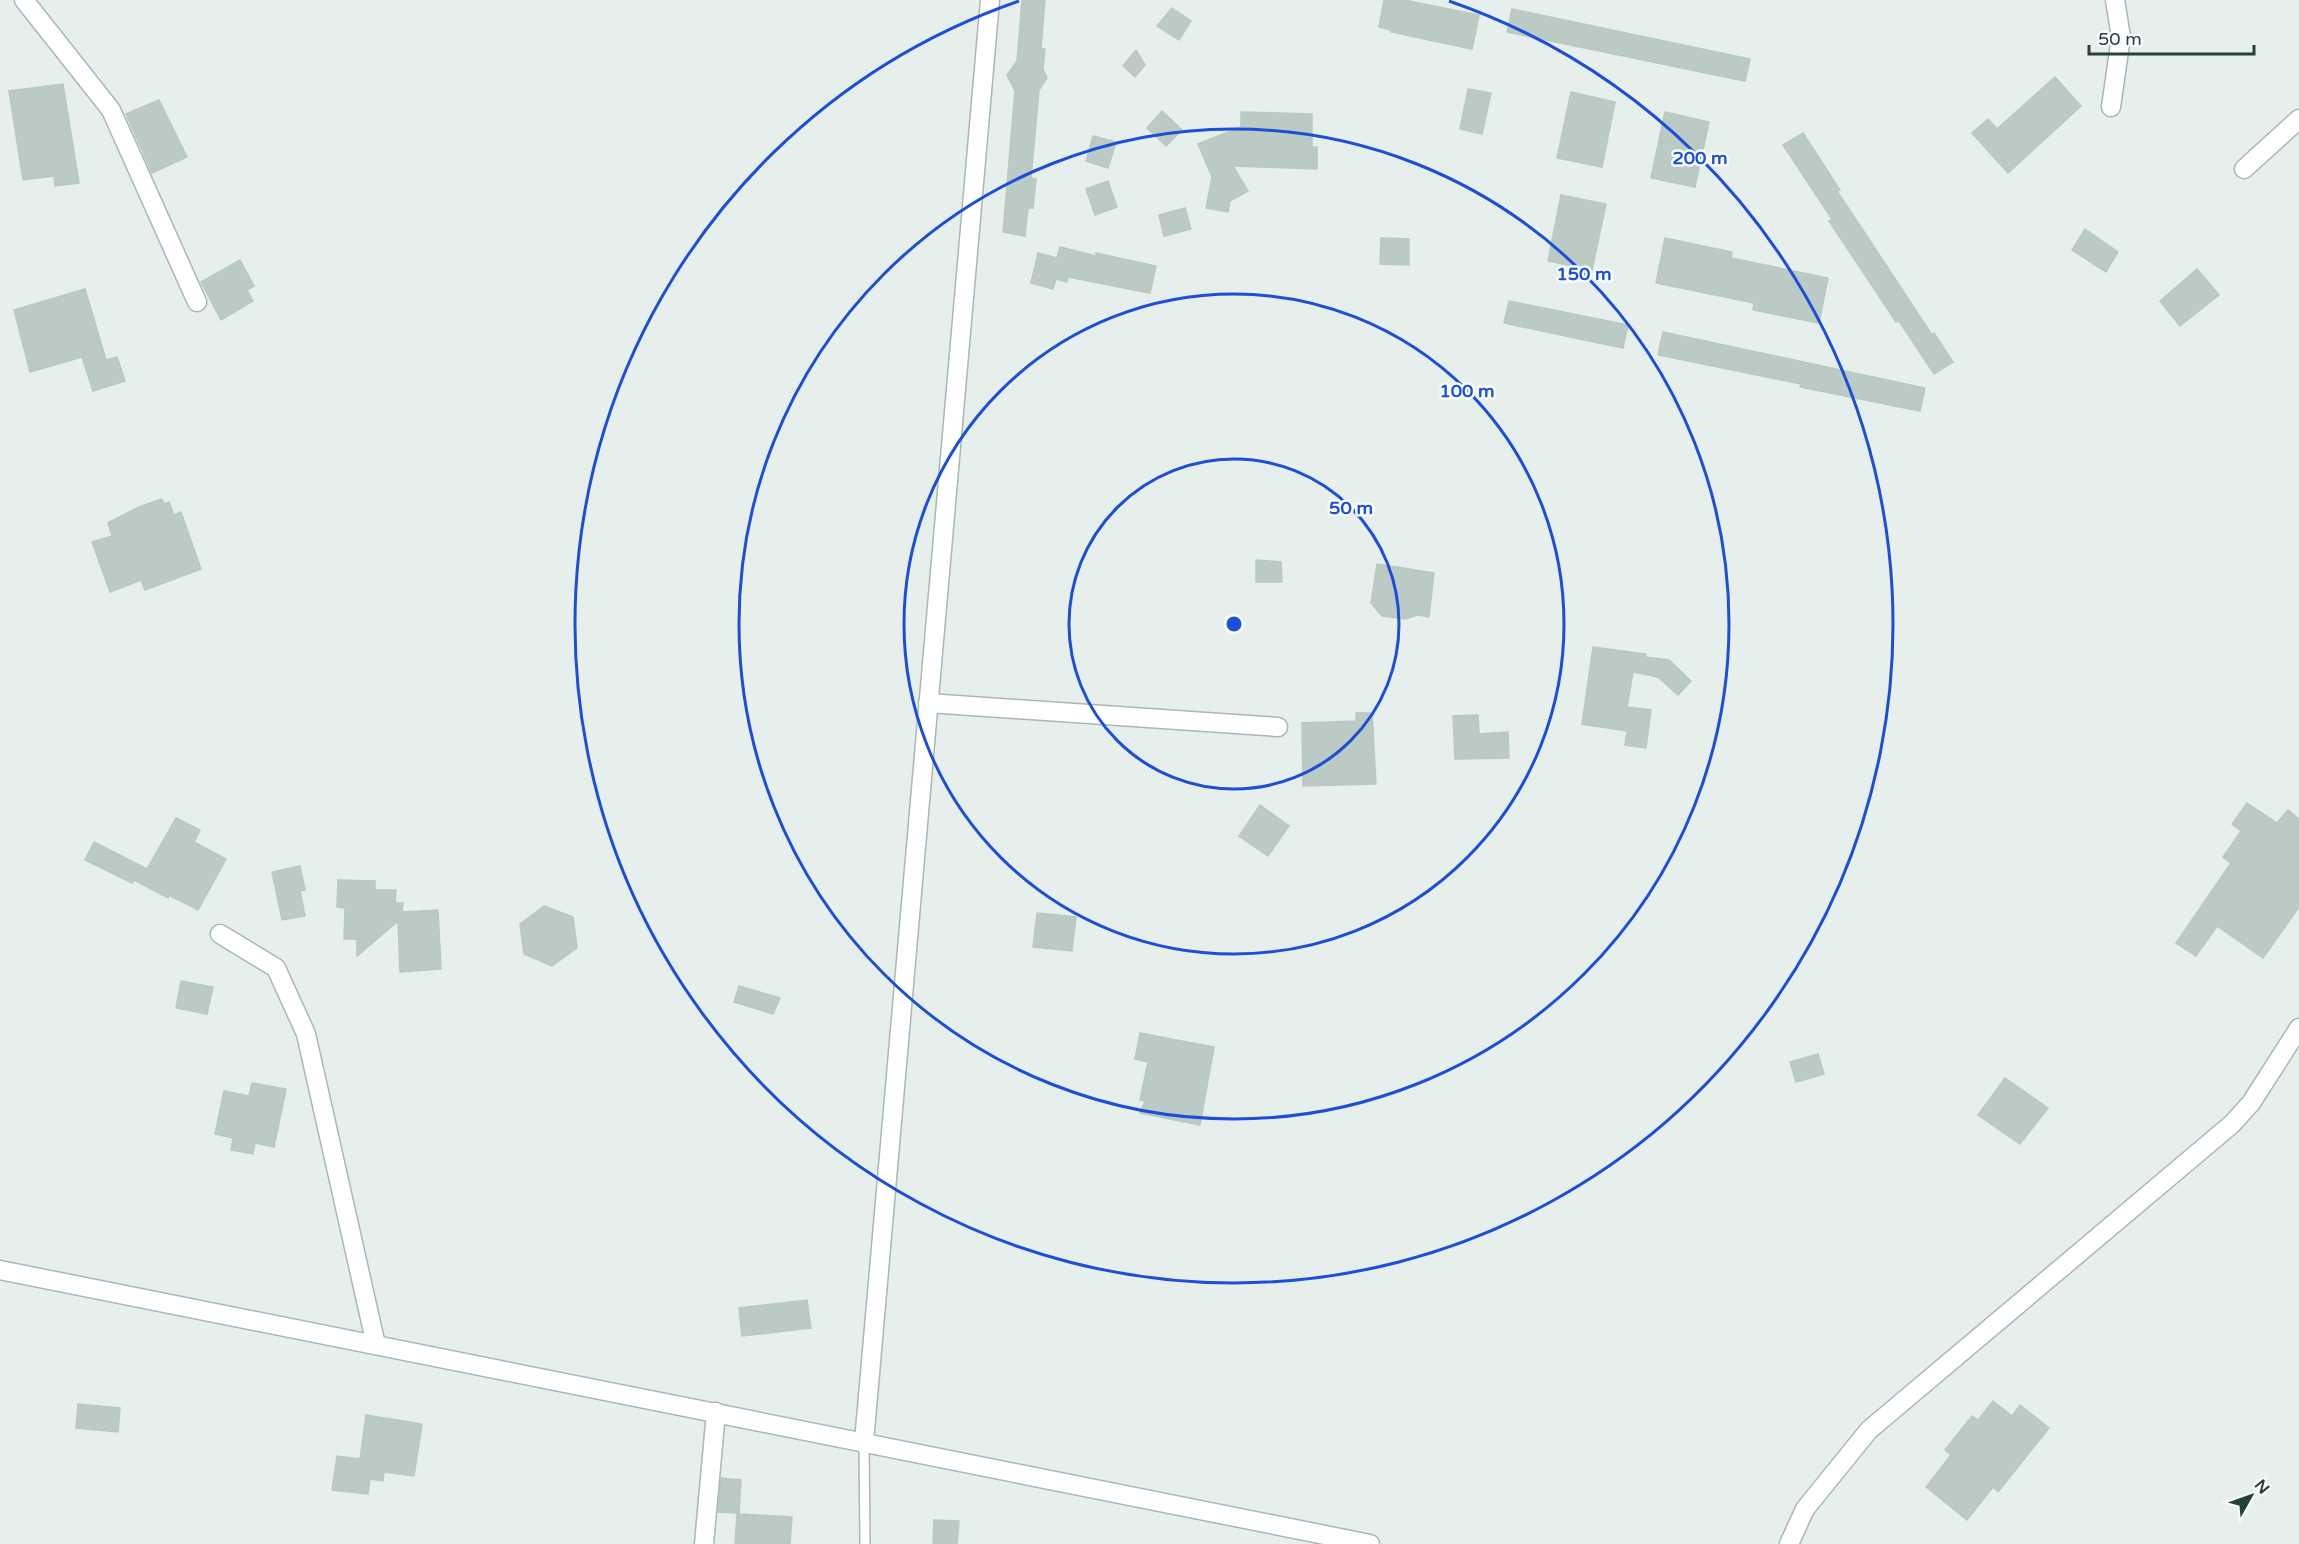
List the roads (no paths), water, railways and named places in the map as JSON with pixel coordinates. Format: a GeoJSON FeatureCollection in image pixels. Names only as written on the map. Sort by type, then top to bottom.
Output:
{"type":"FeatureCollection","features":[{"type":"Feature","properties":{"kind":"street"},"geometry":{"type":"LineString","coordinates":[[24,0],[111,110],[197,302]]}},
{"type":"Feature","properties":{"kind":"street"},"geometry":{"type":"LineString","coordinates":[[864,1442],[990,0]]}},
{"type":"Feature","properties":{"kind":"street"},"geometry":{"type":"LineString","coordinates":[[2111,107],[2121,37],[2115,0]]}},
{"type":"Feature","properties":{"kind":"street"},"geometry":{"type":"LineString","coordinates":[[2244,169],[2299,119]]}},
{"type":"Feature","properties":{"kind":"street"},"geometry":{"type":"LineString","coordinates":[[928,703],[1278,727]]}},
{"type":"Feature","properties":{"kind":"street"},"geometry":{"type":"LineString","coordinates":[[220,934],[276,968],[306,1034],[376,1345]]}},
{"type":"Feature","properties":{"kind":"street"},"geometry":{"type":"LineString","coordinates":[[1789,1544],[1805,1509],[1869,1430],[2232,1124],[2251,1103],[2299,1028]]}},
{"type":"Feature","properties":{"kind":"street"},"geometry":{"type":"LineString","coordinates":[[0,1270],[1370,1544]]}},
{"type":"Feature","properties":{"kind":"street"},"geometry":{"type":"LineString","coordinates":[[704,1544],[716,1412]]}},
{"type":"Feature","properties":{"kind":"lane"},"geometry":{"type":"LineString","coordinates":[[864,1442],[865,1544]]}}]}
